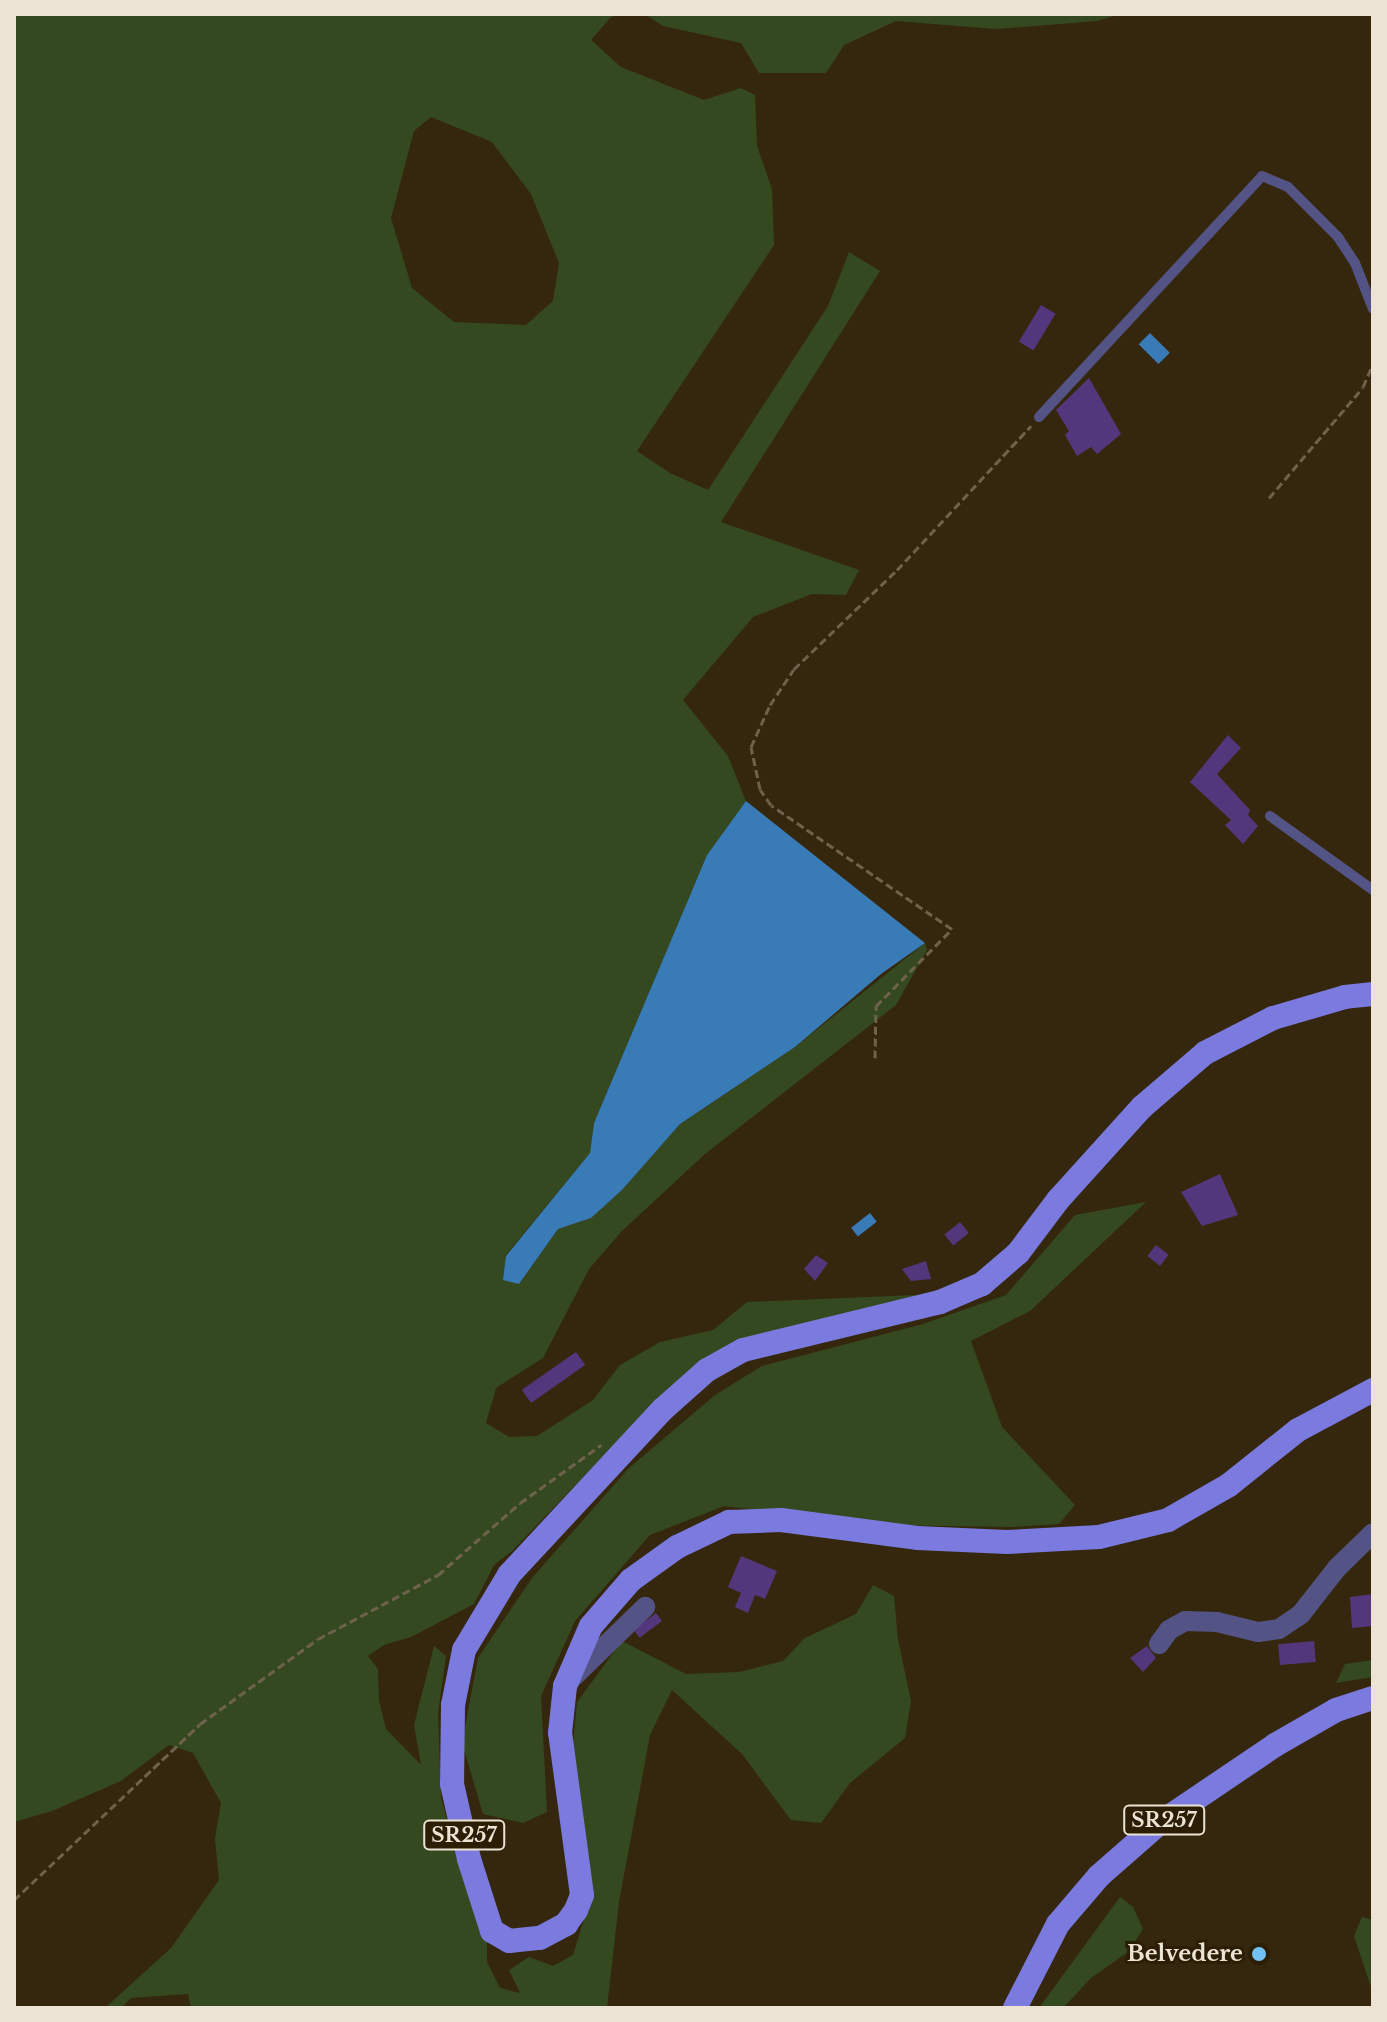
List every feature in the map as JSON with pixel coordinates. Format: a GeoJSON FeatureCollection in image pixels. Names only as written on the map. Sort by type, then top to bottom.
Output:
{"type":"FeatureCollection","features":[{"type":"Feature","properties":{"kind":"main road","name":"SR257"},"geometry":{"type":"LineString","coordinates":[[1373,994],[1345,997],[1273,1018],[1205,1053],[1142,1107],[1058,1200],[1018,1253],[982,1284],[940,1302],[743,1350],[707,1370],[663,1409],[509,1575],[464,1650],[453,1705],[452,1784],[485,1917],[492,1931],[509,1941],[540,1938],[566,1924],[582,1895],[560,1733],[565,1686],[591,1626],[631,1580],[677,1547],[729,1522],[781,1520],[917,1538],[1007,1542],[1099,1537],[1168,1520],[1229,1485],[1298,1430],[1373,1390]]}},
{"type":"Feature","properties":{"kind":"main road","name":"SR257"},"geometry":{"type":"LineString","coordinates":[[1015,2008],[1058,1924],[1099,1876],[1157,1825],[1275,1745],[1336,1710],[1373,1698]]}},
{"type":"Feature","properties":{"kind":"street"},"geometry":{"type":"LineString","coordinates":[[1159,1644],[1169,1630],[1185,1621],[1217,1622],[1258,1632],[1279,1629],[1301,1614],[1337,1568],[1373,1533]]}},
{"type":"Feature","properties":{"kind":"street"},"geometry":{"type":"LineString","coordinates":[[565,1686],[645,1607]]}},
{"type":"Feature","properties":{"kind":"lane"},"geometry":{"type":"LineString","coordinates":[[1039,417],[1262,176],[1288,187],[1338,237],[1355,263],[1373,309]]}},
{"type":"Feature","properties":{"kind":"lane"},"geometry":{"type":"LineString","coordinates":[[1270,816],[1373,890]]}},
{"type":"Feature","properties":{"kind":"path"},"geometry":{"type":"LineString","coordinates":[[1269,498],[1363,387],[1373,364]]}},
{"type":"Feature","properties":{"kind":"path"},"geometry":{"type":"LineString","coordinates":[[875,1058],[876,1006],[952,929],[771,805],[760,789],[751,747],[770,705],[794,669],[897,570],[1039,417]]}},
{"type":"Feature","properties":{"kind":"path"},"geometry":{"type":"LineString","coordinates":[[14,1900],[200,1724],[318,1639],[438,1575],[520,1503],[607,1440]]}},
{"type":"Feature","properties":{"kind":"green space"},"geometry":{"type":"Polygon","coordinates":[[[14,14],[623,14],[611,17],[591,40],[621,67],[704,100],[741,88],[755,95],[757,146],[772,189],[774,245],[637,451],[670,473],[708,490],[828,306],[849,252],[880,271],[721,522],[859,570],[846,595],[812,594],[753,617],[683,700],[728,756],[746,801],[707,855],[594,1123],[590,1153],[506,1255],[519,1284],[558,1229],[591,1218],[622,1190],[680,1124],[795,1047],[925,943],[927,950],[896,1005],[705,1154],[622,1231],[589,1269],[543,1358],[496,1388],[486,1423],[509,1437],[537,1436],[593,1400],[620,1365],[660,1342],[713,1330],[747,1302],[916,1295],[924,1299],[669,1388],[512,1551],[494,1565],[474,1604],[411,1637],[384,1645],[368,1656],[378,1669],[379,1701],[386,1729],[421,1765],[414,1725],[434,1646],[446,1656],[438,1713],[441,1797],[456,1855],[487,1940],[487,1962],[500,1988],[520,1993],[509,1970],[529,1957],[553,1966],[573,1955],[592,1893],[571,1765],[577,1702],[622,1641],[686,1674],[739,1672],[783,1661],[805,1638],[856,1614],[873,1585],[894,1596],[898,1640],[911,1701],[905,1738],[850,1783],[821,1823],[791,1820],[742,1754],[672,1690],[650,1735],[619,1902],[607,2008],[191,2008],[188,1994],[131,1998],[121,2008],[105,2008],[171,1948],[219,1880],[215,1838],[221,1803],[193,1753],[169,1745],[121,1781],[52,1811],[14,1822],[14,14]],[[431,117],[414,131],[391,218],[412,288],[454,322],[526,325],[553,301],[559,263],[531,194],[492,142],[431,117]]]}},
{"type":"Feature","properties":{"kind":"green space"},"geometry":{"type":"Polygon","coordinates":[[[645,14],[1121,14],[1097,21],[996,29],[896,21],[844,45],[826,73],[759,73],[741,43],[663,26],[645,14]]]}},
{"type":"Feature","properties":{"kind":"green space"},"geometry":{"type":"Polygon","coordinates":[[[1146,1202],[1030,1311],[971,1341],[1002,1427],[1075,1505],[1059,1524],[1014,1527],[884,1525],[724,1506],[650,1535],[575,1621],[541,1696],[547,1812],[523,1823],[483,1814],[462,1743],[478,1658],[532,1578],[628,1469],[715,1395],[762,1366],[923,1324],[1006,1295],[1075,1215],[1146,1202]]]}},
{"type":"Feature","properties":{"kind":"green space"},"geometry":{"type":"Polygon","coordinates":[[[1373,1660],[1373,1677],[1336,1683],[1345,1664],[1373,1660]]]}},
{"type":"Feature","properties":{"kind":"green space"},"geometry":{"type":"Polygon","coordinates":[[[1120,1897],[1133,1907],[1143,1929],[1128,1952],[1091,1978],[1063,2008],[1039,2008],[1120,1897]]]}},
{"type":"Feature","properties":{"kind":"green space"},"geometry":{"type":"Polygon","coordinates":[[[1362,1917],[1373,1920],[1373,1993],[1354,1936],[1362,1917]]]}},
{"type":"Feature","properties":{"kind":"water"},"geometry":{"type":"Polygon","coordinates":[[[1150,333],[1170,353],[1158,364],[1139,344],[1150,333]]]}},
{"type":"Feature","properties":{"kind":"water"},"geometry":{"type":"Polygon","coordinates":[[[746,801],[925,943],[881,974],[795,1047],[680,1124],[622,1190],[591,1218],[558,1229],[519,1284],[503,1280],[506,1256],[590,1153],[594,1123],[707,855],[746,801]]]}},
{"type":"Feature","properties":{"kind":"water"},"geometry":{"type":"Polygon","coordinates":[[[870,1213],[877,1222],[858,1236],[851,1228],[870,1213]]]}},
{"type":"Feature","properties":{"kind":"building"},"geometry":{"type":"Polygon","coordinates":[[[1041,305],[1056,314],[1033,351],[1019,342],[1041,305]]]}},
{"type":"Feature","properties":{"kind":"building"},"geometry":{"type":"Polygon","coordinates":[[[1089,378],[1121,434],[1097,454],[1091,447],[1077,456],[1065,435],[1069,431],[1056,410],[1089,378]]]}},
{"type":"Feature","properties":{"kind":"building"},"geometry":{"type":"Polygon","coordinates":[[[1228,735],[1241,748],[1217,774],[1250,810],[1248,815],[1258,826],[1243,844],[1225,825],[1231,820],[1190,782],[1228,735]]]}},
{"type":"Feature","properties":{"kind":"building"},"geometry":{"type":"Polygon","coordinates":[[[1220,1174],[1238,1215],[1202,1226],[1181,1192],[1220,1174]]]}},
{"type":"Feature","properties":{"kind":"building"},"geometry":{"type":"Polygon","coordinates":[[[960,1222],[969,1233],[953,1245],[944,1235],[960,1222]]]}},
{"type":"Feature","properties":{"kind":"building"},"geometry":{"type":"Polygon","coordinates":[[[1156,1245],[1169,1255],[1160,1266],[1147,1256],[1156,1245]]]}},
{"type":"Feature","properties":{"kind":"building"},"geometry":{"type":"Polygon","coordinates":[[[816,1255],[828,1263],[815,1281],[804,1269],[816,1255]]]}},
{"type":"Feature","properties":{"kind":"building"},"geometry":{"type":"Polygon","coordinates":[[[926,1261],[931,1279],[911,1281],[902,1269],[926,1261]]]}},
{"type":"Feature","properties":{"kind":"building"},"geometry":{"type":"Polygon","coordinates":[[[576,1352],[585,1365],[531,1403],[522,1390],[576,1352]]]}},
{"type":"Feature","properties":{"kind":"building"},"geometry":{"type":"Polygon","coordinates":[[[741,1556],[777,1571],[765,1599],[755,1595],[748,1613],[735,1607],[741,1593],[728,1587],[741,1556]]]}},
{"type":"Feature","properties":{"kind":"building"},"geometry":{"type":"Polygon","coordinates":[[[1373,1594],[1373,1626],[1352,1628],[1350,1597],[1373,1594]]]}},
{"type":"Feature","properties":{"kind":"building"},"geometry":{"type":"Polygon","coordinates":[[[656,1613],[662,1621],[640,1638],[634,1630],[656,1613]]]}},
{"type":"Feature","properties":{"kind":"building"},"geometry":{"type":"Polygon","coordinates":[[[1314,1641],[1316,1662],[1280,1665],[1278,1644],[1314,1641]]]}},
{"type":"Feature","properties":{"kind":"building"},"geometry":{"type":"Polygon","coordinates":[[[1147,1646],[1156,1658],[1143,1672],[1130,1658],[1147,1646]]]}},
{"type":"Feature","properties":{"kind":"place","name":"Belvedere"},"geometry":{"type":"Point","coordinates":[1259,1954]}}]}
